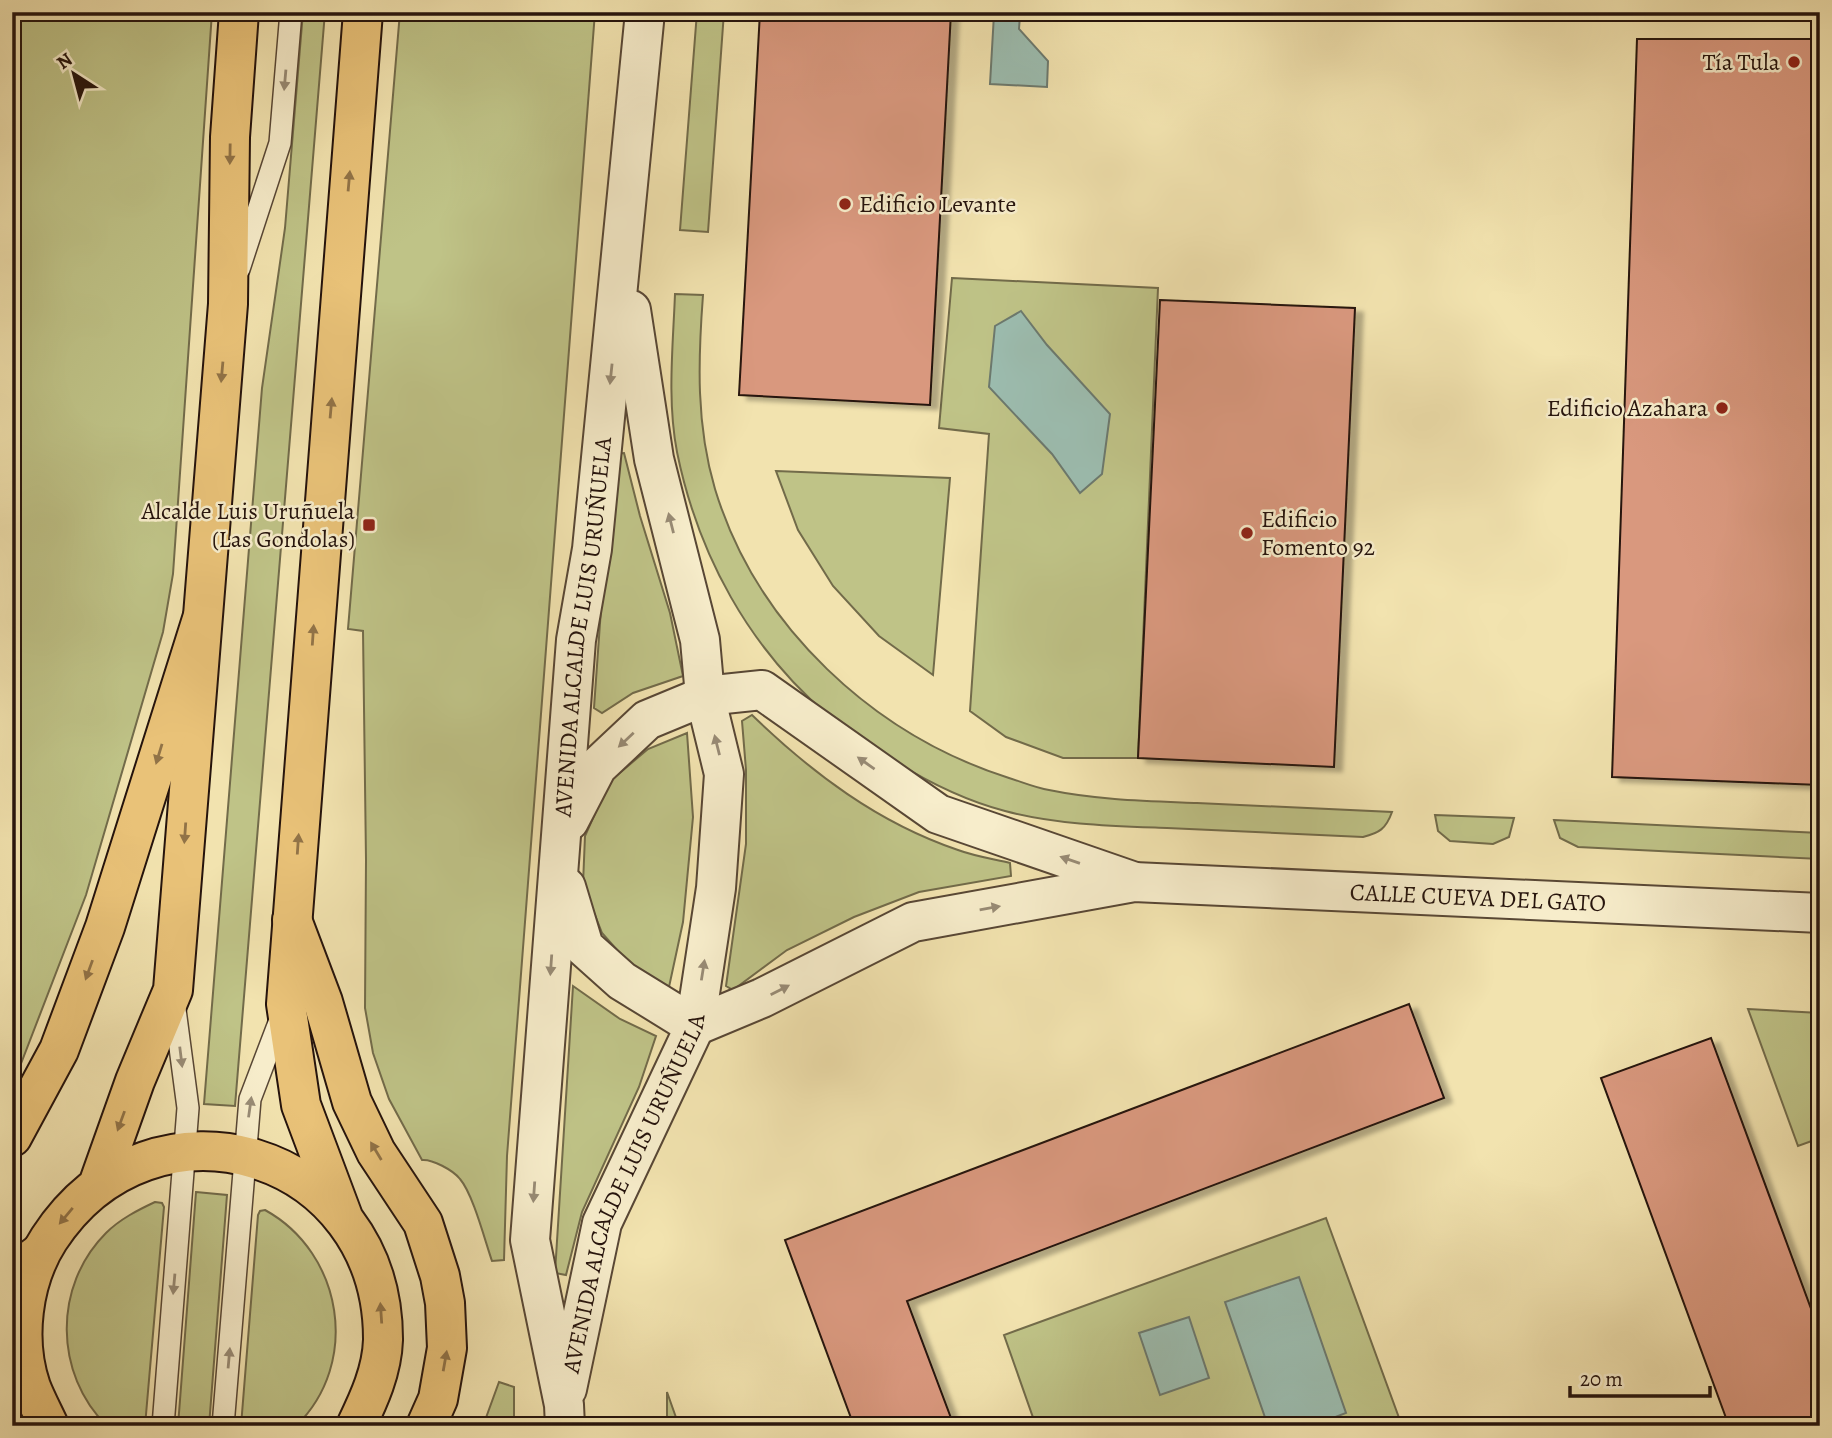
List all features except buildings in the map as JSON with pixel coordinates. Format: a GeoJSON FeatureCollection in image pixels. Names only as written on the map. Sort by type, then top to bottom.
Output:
{"type":"FeatureCollection","features":[{"type":"Feature","properties":{"kind":"main road"},"geometry":{"type":"LineString","coordinates":[[98,1185],[135,1081],[173,990],[228,304],[230,137],[239,12]]}},
{"type":"Feature","properties":{"kind":"main road"},"geometry":{"type":"LineString","coordinates":[[356,1426],[374,1387],[383,1343],[380,1298],[367,1255],[343,1217],[301,1105],[286,1004],[363,12]]}},
{"type":"Feature","properties":{"kind":"main road"},"geometry":{"type":"LineString","coordinates":[[12,1137],[60,1050],[105,927],[202,619]]}},
{"type":"Feature","properties":{"kind":"main road"},"geometry":{"type":"LineString","coordinates":[[292,920],[323,1002],[352,1102],[376,1152],[423,1223],[440,1276],[446,1303],[447,1348],[438,1399],[426,1426]]}},
{"type":"Feature","properties":{"kind":"main road"},"geometry":{"type":"LineString","coordinates":[[49,1426],[31,1386],[23,1342],[26,1264],[65,1215],[98,1185],[151,1158],[185,1152],[216,1151],[245,1156],[286,1170],[317,1191],[343,1217]]}},
{"type":"Feature","properties":{"kind":"street","name":"AVENIDA ALCALDE LUIS URUÑUELA"},"geometry":{"type":"LineString","coordinates":[[565,1415],[530,1240],[576,640],[593,549],[645,12]]}},
{"type":"Feature","properties":{"kind":"street","name":"AVENIDA ALCALDE LUIS URUÑUELA"},"geometry":{"type":"LineString","coordinates":[[565,1415],[602,1223],[695,1026],[716,888],[724,774],[705,696],[700,640],[654,459],[623,257]]}},
{"type":"Feature","properties":{"kind":"street"},"geometry":{"type":"LineString","coordinates":[[762,690],[938,814],[1134,882],[913,922],[762,998],[695,1026],[622,981],[584,947],[560,849],[597,767],[647,720],[705,696],[762,690]]}},
{"type":"Feature","properties":{"kind":"street","name":"CALLE CUEVA DEL GATO"},"geometry":{"type":"LineString","coordinates":[[1134,882],[1820,913]]}},
{"type":"Feature","properties":{"kind":"lane"},"geometry":{"type":"LineString","coordinates":[[228,304],[279,143],[291,12]]}},
{"type":"Feature","properties":{"kind":"lane"},"geometry":{"type":"LineString","coordinates":[[163,1426],[188,1108],[173,990]]}},
{"type":"Feature","properties":{"kind":"lane"},"geometry":{"type":"LineString","coordinates":[[223,1426],[250,1099],[286,1004]]}},
{"type":"Feature","properties":{"kind":"green space"},"geometry":{"type":"Polygon","coordinates":[[[12,12],[212,12],[173,574],[163,632],[86,895],[12,1087],[12,12]]]}},
{"type":"Feature","properties":{"kind":"green space"},"geometry":{"type":"Polygon","coordinates":[[[303,12],[325,12],[235,1106],[204,1104],[262,388],[285,228],[303,12]]]}},
{"type":"Feature","properties":{"kind":"green space"},"geometry":{"type":"Polygon","coordinates":[[[400,12],[595,12],[507,1156],[504,1260],[492,1261],[465,1186],[448,1169],[422,1160],[389,1099],[373,1053],[365,1008],[363,631],[348,629],[400,12]]]}},
{"type":"Feature","properties":{"kind":"green space"},"geometry":{"type":"Polygon","coordinates":[[[697,12],[724,12],[708,232],[680,230],[697,12]]]}},
{"type":"Feature","properties":{"kind":"green space"},"geometry":{"type":"Polygon","coordinates":[[[952,278],[1158,288],[1138,758],[1063,758],[1006,737],[970,711],[989,434],[939,428],[952,278]]]}},
{"type":"Feature","properties":{"kind":"green space"},"geometry":{"type":"Polygon","coordinates":[[[675,294],[703,295],[700,393],[704,441],[715,489],[734,539],[760,586],[791,630],[827,669],[868,704],[912,734],[959,759],[1044,789],[1123,800],[1392,812],[1387,823],[1378,832],[1363,837],[1106,825],[1025,816],[988,806],[938,786],[892,760],[841,725],[800,689],[774,661],[751,630],[713,563],[698,527],[677,452],[672,413],[675,294]]]}},
{"type":"Feature","properties":{"kind":"green space"},"geometry":{"type":"Polygon","coordinates":[[[624,453],[670,613],[683,676],[633,693],[602,713],[594,708],[612,454],[624,453]]]}},
{"type":"Feature","properties":{"kind":"green space"},"geometry":{"type":"Polygon","coordinates":[[[776,471],[950,478],[933,675],[879,636],[833,586],[798,530],[776,471]]]}},
{"type":"Feature","properties":{"kind":"green space"},"geometry":{"type":"Polygon","coordinates":[[[752,715],[798,757],[873,811],[929,839],[964,852],[1010,863],[1011,876],[919,892],[854,917],[787,950],[733,990],[726,986],[746,844],[746,770],[742,721],[752,715]]]}},
{"type":"Feature","properties":{"kind":"green space"},"geometry":{"type":"Polygon","coordinates":[[[687,733],[693,817],[683,922],[669,987],[633,968],[602,933],[583,884],[585,836],[609,782],[648,749],[687,733]]]}},
{"type":"Feature","properties":{"kind":"green space"},"geometry":{"type":"Polygon","coordinates":[[[1435,815],[1514,818],[1509,837],[1493,844],[1450,841],[1438,831],[1435,815]]]}},
{"type":"Feature","properties":{"kind":"green space"},"geometry":{"type":"Polygon","coordinates":[[[1554,820],[1820,833],[1820,859],[1578,847],[1560,838],[1554,820]]]}},
{"type":"Feature","properties":{"kind":"green space"},"geometry":{"type":"Polygon","coordinates":[[[573,986],[620,1019],[656,1036],[639,1087],[582,1212],[566,1275],[555,1273],[573,986]]]}},
{"type":"Feature","properties":{"kind":"green space"},"geometry":{"type":"Polygon","coordinates":[[[1748,1009],[1820,1013],[1820,1138],[1798,1146],[1748,1009]]]}},
{"type":"Feature","properties":{"kind":"green space"},"geometry":{"type":"Polygon","coordinates":[[[196,1192],[227,1195],[209,1426],[178,1426],[196,1192]]]}},
{"type":"Feature","properties":{"kind":"green space"},"geometry":{"type":"Polygon","coordinates":[[[155,1202],[162,1203],[164,1207],[145,1426],[107,1426],[90,1405],[77,1381],[69,1356],[69,1304],[76,1278],[89,1254],[106,1233],[123,1219],[155,1202]]]}},
{"type":"Feature","properties":{"kind":"green space"},"geometry":{"type":"Polygon","coordinates":[[[265,1210],[291,1229],[312,1253],[326,1281],[334,1310],[335,1341],[330,1372],[317,1400],[296,1426],[241,1426],[258,1215],[265,1210]]]}},
{"type":"Feature","properties":{"kind":"green space"},"geometry":{"type":"Polygon","coordinates":[[[1326,1218],[1402,1426],[1036,1426],[1004,1335],[1326,1218]]]}},
{"type":"Feature","properties":{"kind":"green space"},"geometry":{"type":"Polygon","coordinates":[[[499,1382],[514,1387],[514,1426],[483,1426],[499,1382]]]}},
{"type":"Feature","properties":{"kind":"green space"},"geometry":{"type":"Polygon","coordinates":[[[667,1392],[679,1426],[667,1426],[667,1392]]]}},
{"type":"Feature","properties":{"kind":"shaded area"},"geometry":{"type":"Polygon","coordinates":[[[994,14],[1020,15],[1019,29],[1048,61],[1047,87],[990,84],[994,14]]]}},
{"type":"Feature","properties":{"kind":"shaded area"},"geometry":{"type":"Polygon","coordinates":[[[1021,311],[1047,345],[1110,414],[1102,474],[1080,493],[1052,454],[989,387],[995,326],[1021,311]]]}},
{"type":"Feature","properties":{"kind":"shaded area"},"geometry":{"type":"Polygon","coordinates":[[[1299,1277],[1346,1413],[1312,1426],[1268,1426],[1225,1302],[1299,1277]]]}},
{"type":"Feature","properties":{"kind":"shaded area"},"geometry":{"type":"Polygon","coordinates":[[[1189,1317],[1209,1378],[1160,1395],[1139,1333],[1189,1317]]]}},
{"type":"Feature","properties":{"kind":"place","name":"Tía Tula"},"geometry":{"type":"Point","coordinates":[1794,62]}},
{"type":"Feature","properties":{"kind":"place","name":"Edificio Levante"},"geometry":{"type":"Point","coordinates":[845,204]}},
{"type":"Feature","properties":{"kind":"place","name":"Edificio Azahara"},"geometry":{"type":"Point","coordinates":[1722,408]}},
{"type":"Feature","properties":{"kind":"place","name":"Alcalde Luis Uruñuela (Las Gondolas)"},"geometry":{"type":"Point","coordinates":[369,525]}},
{"type":"Feature","properties":{"kind":"place","name":"Edificio Fomento 92"},"geometry":{"type":"Point","coordinates":[1247,533]}}]}
